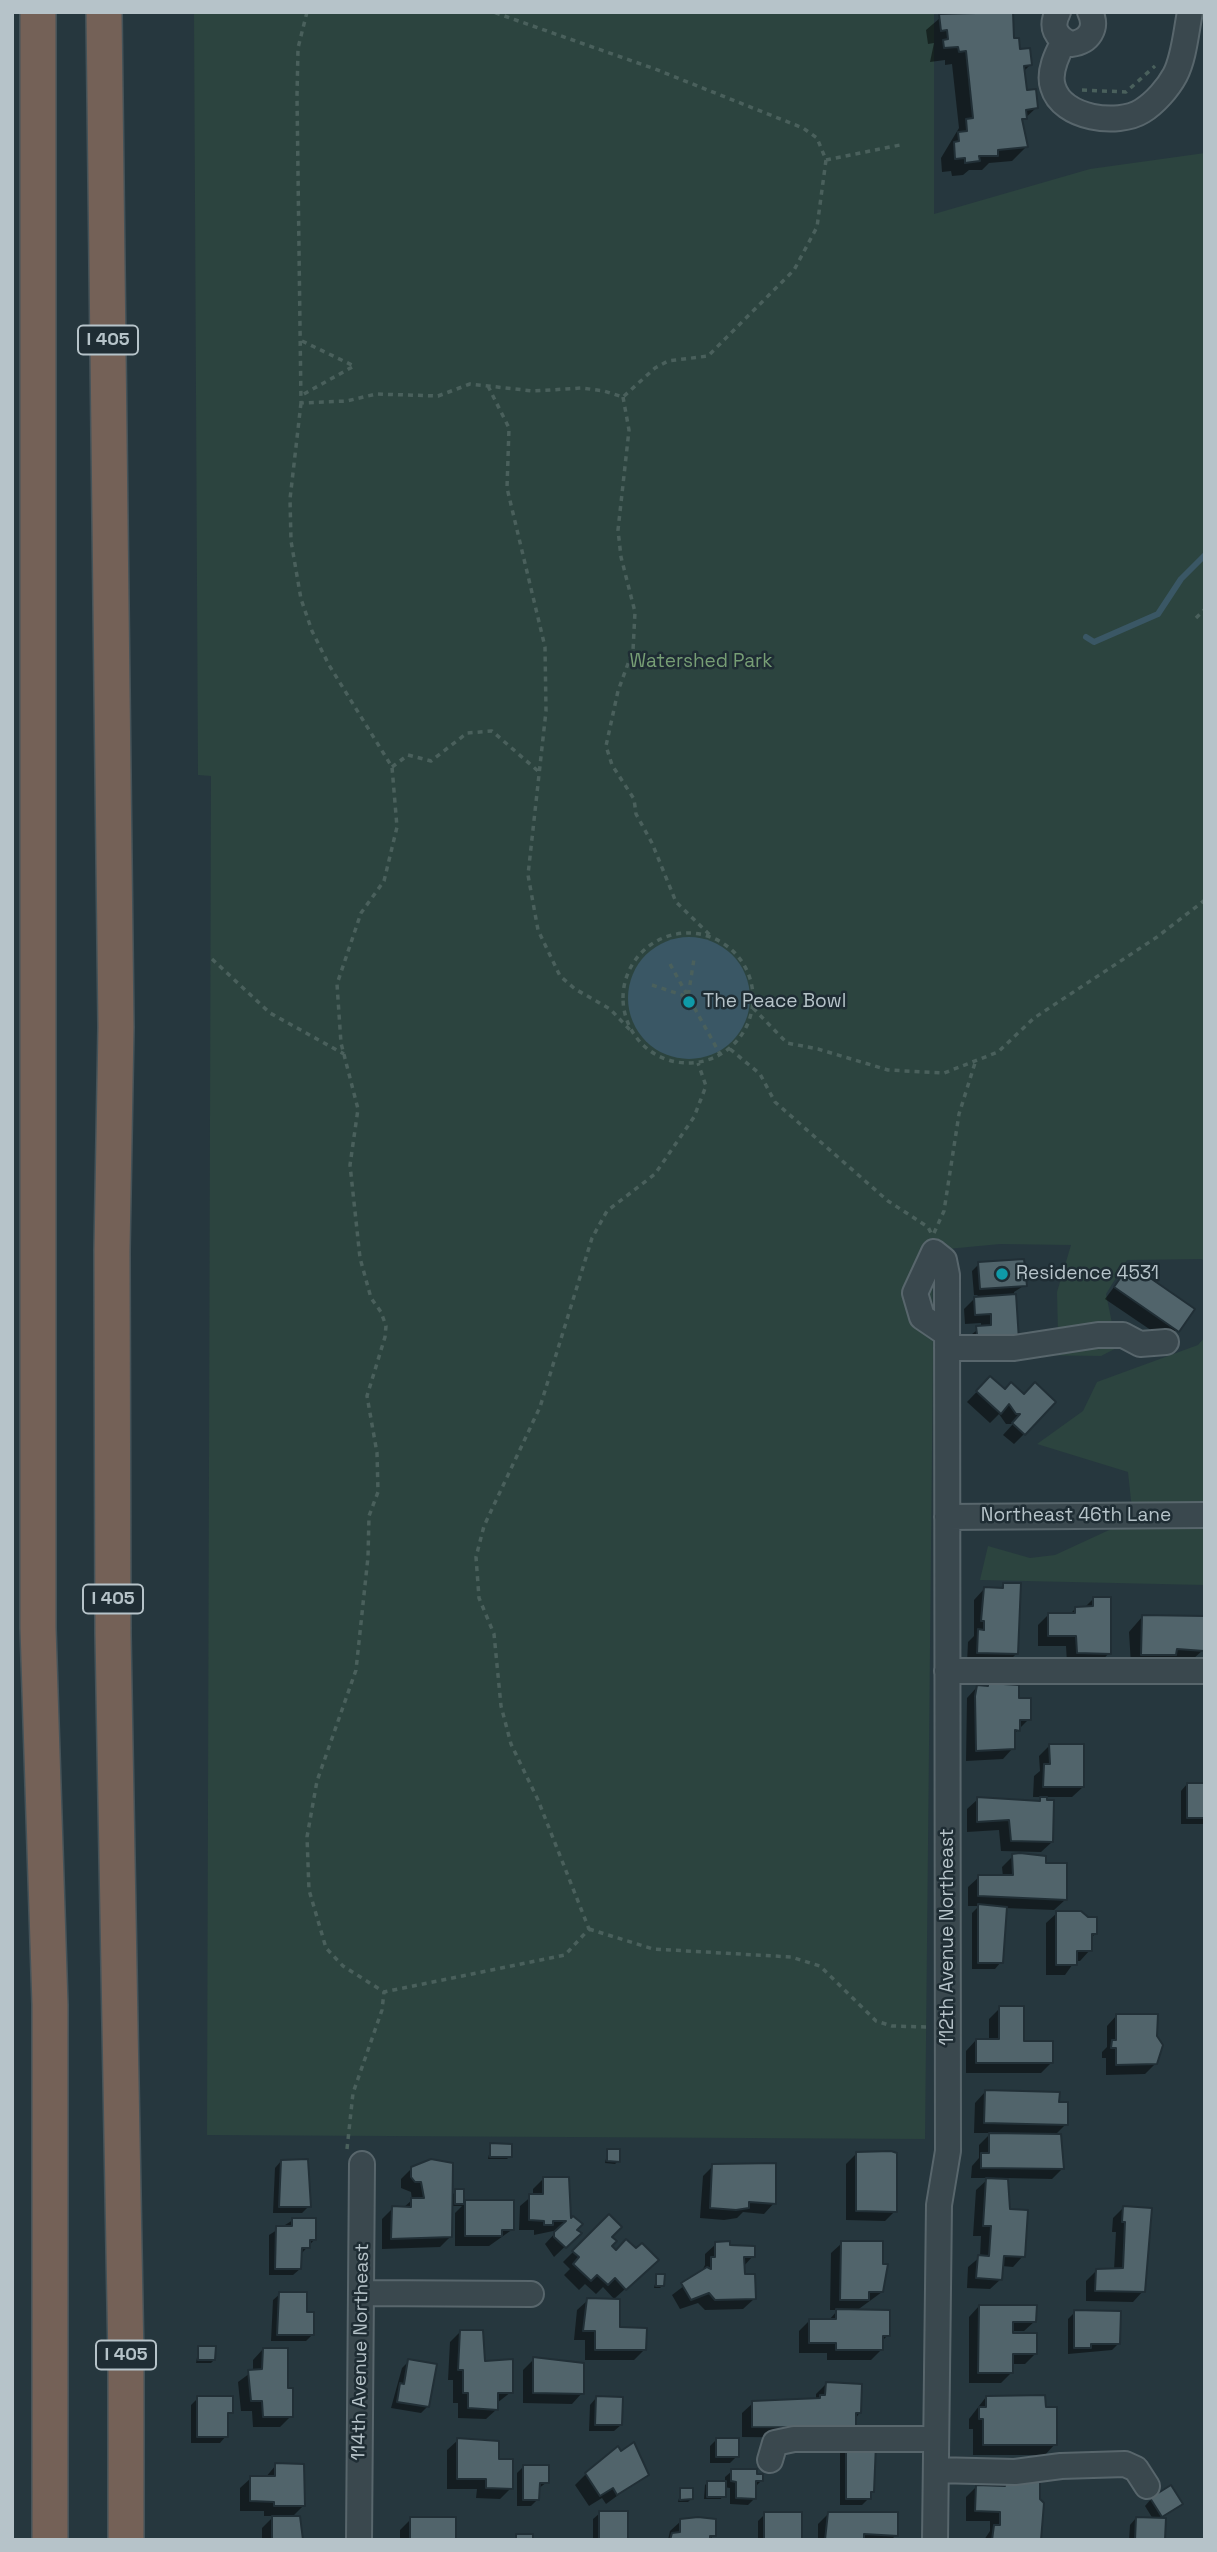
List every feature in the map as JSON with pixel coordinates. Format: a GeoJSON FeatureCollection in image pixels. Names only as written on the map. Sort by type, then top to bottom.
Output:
{"type":"FeatureCollection","features":[{"type":"Feature","properties":{"kind":"highway"},"geometry":{"type":"LineString","coordinates":[[38,12],[38,1628],[50,2005],[50,2540]]}},
{"type":"Feature","properties":{"kind":"highway","name":"I 405"},"geometry":{"type":"LineString","coordinates":[[104,12],[116,1027],[112,1250],[113,1634],[126,2361],[126,2540]]}},
{"type":"Feature","properties":{"kind":"street"},"geometry":{"type":"LineString","coordinates":[[1058,12],[1055,29],[1064,41],[1071,44],[1086,39],[1094,26],[1090,12]]}},
{"type":"Feature","properties":{"kind":"street"},"geometry":{"type":"LineString","coordinates":[[1064,41],[1054,60],[1052,86],[1061,101],[1084,115],[1112,119],[1141,112],[1169,84],[1176,73],[1190,12]]}},
{"type":"Feature","properties":{"kind":"street","name":"112th Avenue Northeast"},"geometry":{"type":"LineString","coordinates":[[935,2540],[939,2205],[948,2151],[947,1341],[1014,1348],[1098,1335],[1123,1335],[1131,1342],[1140,1344],[1166,1342]]}},
{"type":"Feature","properties":{"kind":"street","name":"Northeast 46th Lane"},"geometry":{"type":"LineString","coordinates":[[947,1517],[1205,1515]]}},
{"type":"Feature","properties":{"kind":"street"},"geometry":{"type":"LineString","coordinates":[[947,1671],[1205,1671]]}},
{"type":"Feature","properties":{"kind":"street","name":"114th Avenue Northeast"},"geometry":{"type":"LineString","coordinates":[[359,2540],[362,2164]]}},
{"type":"Feature","properties":{"kind":"street"},"geometry":{"type":"LineString","coordinates":[[362,2293],[531,2294]]}},
{"type":"Feature","properties":{"kind":"street"},"geometry":{"type":"LineString","coordinates":[[770,2460],[775,2442],[794,2439],[936,2439]]}},
{"type":"Feature","properties":{"kind":"street"},"geometry":{"type":"LineString","coordinates":[[936,2470],[1015,2472],[1061,2466],[1125,2464],[1136,2469],[1147,2486]]}},
{"type":"Feature","properties":{"kind":"path"},"geometry":{"type":"LineString","coordinates":[[307,12],[298,48],[302,395],[290,499],[291,541],[301,599],[312,632],[329,665],[392,766],[397,827],[384,881],[361,913],[337,984],[341,1043],[358,1109],[350,1165],[360,1258],[371,1298],[381,1311],[386,1326],[367,1396],[377,1453],[378,1492],[369,1516],[356,1670],[317,1782],[307,1837],[309,1890],[317,1926],[326,1948],[343,1966],[384,1992],[565,1955],[589,1929]]}},
{"type":"Feature","properties":{"kind":"path"},"geometry":{"type":"LineString","coordinates":[[493,12],[655,69],[803,128],[817,138],[826,160],[817,227],[794,270],[708,356],[668,361],[655,368],[623,397]]}},
{"type":"Feature","properties":{"kind":"path"},"geometry":{"type":"LineString","coordinates":[[1058,95],[1088,88],[1126,92],[1153,67],[1180,55]]}},
{"type":"Feature","properties":{"kind":"path"},"geometry":{"type":"LineString","coordinates":[[826,160],[900,145]]}},
{"type":"Feature","properties":{"kind":"path"},"geometry":{"type":"LineString","coordinates":[[302,341],[354,366],[302,395]]}},
{"type":"Feature","properties":{"kind":"path"},"geometry":{"type":"LineString","coordinates":[[301,403],[327,404],[376,394],[438,396],[470,384],[533,391],[582,388],[623,397]]}},
{"type":"Feature","properties":{"kind":"path"},"geometry":{"type":"LineString","coordinates":[[487,385],[509,428],[507,488],[545,647],[546,701],[528,875],[538,930],[560,976],[575,989],[610,1009],[643,1046],[660,1057],[679,1063],[698,1063],[730,1049],[746,1031],[753,1008],[754,990],[740,957],[727,944],[711,936],[676,902],[652,843],[636,814],[634,799],[612,765],[606,746],[618,691],[633,650],[635,612],[621,557],[618,530],[629,430],[623,397]]}},
{"type":"Feature","properties":{"kind":"path"},"geometry":{"type":"LineString","coordinates":[[1196,618],[1205,609]]}},
{"type":"Feature","properties":{"kind":"path"},"geometry":{"type":"LineString","coordinates":[[392,766],[408,755],[431,761],[467,733],[492,731],[538,771]]}},
{"type":"Feature","properties":{"kind":"path"},"geometry":{"type":"LineString","coordinates":[[753,1008],[787,1043],[818,1049],[888,1070],[944,1073],[998,1052],[1034,1018],[1157,937],[1205,900]]}},
{"type":"Feature","properties":{"kind":"path"},"geometry":{"type":"LineString","coordinates":[[631,1031],[622,996],[625,979],[644,949],[659,939],[676,933],[711,936]]}},
{"type":"Feature","properties":{"kind":"path"},"geometry":{"type":"LineString","coordinates":[[212,959],[270,1013],[314,1041],[344,1054]]}},
{"type":"Feature","properties":{"kind":"path"},"geometry":{"type":"LineString","coordinates":[[688,998],[694,959]]}},
{"type":"Feature","properties":{"kind":"path"},"geometry":{"type":"LineString","coordinates":[[670,964],[721,1055]]}},
{"type":"Feature","properties":{"kind":"path"},"geometry":{"type":"LineString","coordinates":[[652,985],[688,998]]}},
{"type":"Feature","properties":{"kind":"path"},"geometry":{"type":"LineString","coordinates":[[730,1049],[760,1074],[775,1102],[888,1201],[928,1227],[933,1236],[944,1211],[959,1114],[975,1063]]}},
{"type":"Feature","properties":{"kind":"path"},"geometry":{"type":"LineString","coordinates":[[589,1929],[538,1800],[511,1744],[501,1706],[494,1634],[480,1598],[476,1557],[484,1526],[540,1407],[592,1238],[607,1211],[655,1174],[694,1117],[706,1086],[698,1063]]}},
{"type":"Feature","properties":{"kind":"path"},"geometry":{"type":"LineString","coordinates":[[589,1929],[653,1949],[791,1956],[820,1966],[876,2021],[891,2026],[928,2027]]}},
{"type":"Feature","properties":{"kind":"path"},"geometry":{"type":"LineString","coordinates":[[362,2164],[346,2159],[353,2093],[382,2010],[384,1992]]}},
{"type":"Feature","properties":{"kind":"green space","name":"Watershed Park"},"geometry":{"type":"Polygon","coordinates":[[[194,12],[934,12],[934,214],[1090,169],[1205,153],[1205,1263],[1202,1259],[1127,1260],[1106,1294],[1112,1323],[1136,1338],[1101,1356],[1032,1355],[1058,1333],[1057,1292],[1071,1245],[1000,1244],[937,1250],[932,1255],[925,2139],[207,2135],[211,776],[198,775],[194,12]]]}},
{"type":"Feature","properties":{"kind":"green space"},"geometry":{"type":"Polygon","coordinates":[[[1205,1337],[1205,1585],[980,1580],[988,1546],[1030,1558],[1055,1555],[1133,1519],[1128,1472],[1037,1444],[1083,1411],[1097,1382],[1198,1345],[1205,1337]]]}},
{"type":"Feature","properties":{"kind":"water","name":"The Peace Bowl"},"geometry":{"type":"Polygon","coordinates":[[[689,937],[712,942],[732,955],[745,975],[750,998],[745,1021],[732,1041],[712,1054],[689,1059],[666,1054],[646,1041],[633,1021],[628,998],[633,975],[646,955],[666,942],[689,937]]]}},
{"type":"Feature","properties":{"kind":"building"},"geometry":{"type":"Polygon","coordinates":[[[1013,12],[1014,38],[1019,38],[1020,49],[1030,48],[1032,65],[1024,66],[1027,90],[1036,89],[1038,108],[1026,110],[1027,119],[1022,119],[1028,147],[998,150],[998,156],[979,156],[980,161],[965,163],[965,158],[955,159],[954,142],[959,141],[958,132],[967,131],[966,119],[973,118],[966,51],[959,52],[958,47],[944,48],[943,40],[948,39],[947,30],[941,31],[939,14],[1013,12]]]}},
{"type":"Feature","properties":{"kind":"building","name":"Residence 4531"},"geometry":{"type":"Polygon","coordinates":[[[1024,1259],[1027,1286],[980,1289],[978,1262],[1024,1259]]]}},
{"type":"Feature","properties":{"kind":"building"},"geometry":{"type":"Polygon","coordinates":[[[1130,1264],[1195,1309],[1179,1332],[1114,1287],[1130,1264]]]}},
{"type":"Feature","properties":{"kind":"building"},"geometry":{"type":"Polygon","coordinates":[[[1016,1294],[1019,1340],[978,1343],[976,1326],[991,1325],[991,1314],[975,1315],[974,1297],[1016,1294]]]}},
{"type":"Feature","properties":{"kind":"building"},"geometry":{"type":"Polygon","coordinates":[[[990,1376],[1005,1389],[1011,1382],[1024,1394],[1035,1382],[1056,1402],[1025,1435],[1012,1423],[1020,1414],[1016,1414],[1009,1404],[1001,1414],[976,1391],[990,1376]]]}},
{"type":"Feature","properties":{"kind":"building"},"geometry":{"type":"Polygon","coordinates":[[[1003,1583],[1021,1583],[1018,1654],[977,1653],[978,1629],[984,1630],[984,1621],[981,1621],[984,1587],[1003,1588],[1003,1583]]]}},
{"type":"Feature","properties":{"kind":"building"},"geometry":{"type":"Polygon","coordinates":[[[1093,1597],[1111,1597],[1111,1654],[1077,1653],[1076,1636],[1048,1636],[1048,1613],[1075,1613],[1075,1607],[1093,1606],[1093,1597]]]}},
{"type":"Feature","properties":{"kind":"building"},"geometry":{"type":"Polygon","coordinates":[[[1142,1615],[1205,1616],[1204,1651],[1177,1649],[1176,1655],[1141,1655],[1142,1615]]]}},
{"type":"Feature","properties":{"kind":"building"},"geometry":{"type":"Polygon","coordinates":[[[988,1683],[1019,1685],[1019,1698],[1031,1698],[1031,1720],[1020,1720],[1020,1731],[1015,1730],[1015,1749],[976,1751],[975,1696],[977,1685],[988,1686],[988,1683]]]}},
{"type":"Feature","properties":{"kind":"building"},"geometry":{"type":"Polygon","coordinates":[[[1049,1744],[1084,1744],[1084,1787],[1043,1787],[1044,1764],[1050,1764],[1049,1744]]]}},
{"type":"Feature","properties":{"kind":"building"},"geometry":{"type":"Polygon","coordinates":[[[1187,1783],[1205,1783],[1205,1818],[1187,1818],[1187,1783]]]}},
{"type":"Feature","properties":{"kind":"building"},"geometry":{"type":"Polygon","coordinates":[[[977,1797],[1040,1801],[1040,1797],[1047,1797],[1047,1800],[1054,1800],[1053,1842],[1011,1841],[1009,1820],[977,1822],[977,1797]]]}},
{"type":"Feature","properties":{"kind":"building"},"geometry":{"type":"Polygon","coordinates":[[[1012,1854],[1046,1856],[1046,1863],[1067,1863],[1067,1900],[978,1896],[978,1875],[1013,1875],[1012,1854]]]}},
{"type":"Feature","properties":{"kind":"building"},"geometry":{"type":"Polygon","coordinates":[[[978,1904],[1007,1907],[1003,1963],[978,1963],[978,1904]]]}},
{"type":"Feature","properties":{"kind":"building"},"geometry":{"type":"Polygon","coordinates":[[[1056,1911],[1081,1911],[1088,1917],[1097,1917],[1097,1934],[1092,1934],[1092,1951],[1077,1951],[1077,1965],[1056,1965],[1056,1911]]]}},
{"type":"Feature","properties":{"kind":"building"},"geometry":{"type":"Polygon","coordinates":[[[999,2006],[1024,2006],[1024,2041],[1053,2041],[1053,2063],[976,2063],[976,2039],[999,2039],[999,2006]]]}},
{"type":"Feature","properties":{"kind":"building"},"geometry":{"type":"Polygon","coordinates":[[[1116,2014],[1158,2014],[1157,2036],[1163,2045],[1157,2064],[1116,2065],[1116,2048],[1111,2048],[1112,2040],[1116,2040],[1116,2014]]]}},
{"type":"Feature","properties":{"kind":"building"},"geometry":{"type":"Polygon","coordinates":[[[985,2090],[1060,2092],[1059,2102],[1068,2102],[1068,2125],[984,2123],[985,2090]]]}},
{"type":"Feature","properties":{"kind":"building"},"geometry":{"type":"Polygon","coordinates":[[[989,2133],[1061,2134],[1064,2169],[981,2168],[981,2153],[989,2153],[989,2133]]]}},
{"type":"Feature","properties":{"kind":"building"},"geometry":{"type":"Polygon","coordinates":[[[490,2143],[512,2144],[512,2157],[490,2157],[490,2143]]]}},
{"type":"Feature","properties":{"kind":"building"},"geometry":{"type":"Polygon","coordinates":[[[607,2149],[620,2149],[620,2162],[607,2161],[607,2149]]]}},
{"type":"Feature","properties":{"kind":"building"},"geometry":{"type":"Polygon","coordinates":[[[856,2152],[897,2153],[897,2212],[856,2211],[856,2152]]]}},
{"type":"Feature","properties":{"kind":"building"},"geometry":{"type":"Polygon","coordinates":[[[308,2159],[311,2207],[279,2207],[281,2160],[308,2159]]]}},
{"type":"Feature","properties":{"kind":"building"},"geometry":{"type":"Polygon","coordinates":[[[431,2159],[453,2163],[452,2237],[391,2239],[392,2206],[411,2207],[411,2198],[424,2198],[421,2182],[415,2182],[411,2177],[411,2167],[431,2159]]]}},
{"type":"Feature","properties":{"kind":"building"},"geometry":{"type":"Polygon","coordinates":[[[776,2163],[776,2204],[749,2202],[749,2208],[736,2210],[710,2208],[712,2164],[776,2163]]]}},
{"type":"Feature","properties":{"kind":"building"},"geometry":{"type":"Polygon","coordinates":[[[543,2177],[569,2177],[571,2218],[573,2216],[583,2224],[577,2230],[582,2233],[566,2248],[554,2237],[554,2232],[566,2221],[553,2221],[553,2225],[544,2225],[544,2221],[529,2220],[529,2194],[543,2194],[543,2177]]]}},
{"type":"Feature","properties":{"kind":"building"},"geometry":{"type":"Polygon","coordinates":[[[986,2178],[1008,2179],[1010,2209],[1028,2210],[1025,2257],[1004,2256],[1002,2280],[976,2278],[978,2255],[989,2256],[991,2226],[983,2226],[986,2178]]]}},
{"type":"Feature","properties":{"kind":"building"},"geometry":{"type":"Polygon","coordinates":[[[455,2189],[464,2189],[464,2204],[455,2204],[455,2189]]]}},
{"type":"Feature","properties":{"kind":"building"},"geometry":{"type":"Polygon","coordinates":[[[465,2200],[514,2200],[514,2230],[502,2230],[502,2236],[465,2236],[465,2200]]]}},
{"type":"Feature","properties":{"kind":"building"},"geometry":{"type":"Polygon","coordinates":[[[1123,2206],[1152,2208],[1145,2292],[1095,2291],[1096,2269],[1123,2268],[1123,2206]]]}},
{"type":"Feature","properties":{"kind":"building"},"geometry":{"type":"Polygon","coordinates":[[[609,2214],[622,2227],[612,2237],[617,2241],[612,2246],[616,2250],[626,2239],[636,2248],[642,2243],[659,2260],[626,2290],[615,2278],[608,2285],[597,2275],[591,2281],[573,2264],[579,2257],[572,2251],[609,2214]]]}},
{"type":"Feature","properties":{"kind":"building"},"geometry":{"type":"Polygon","coordinates":[[[292,2218],[316,2218],[316,2240],[310,2240],[310,2248],[302,2248],[301,2269],[275,2269],[276,2226],[292,2226],[292,2218]]]}},
{"type":"Feature","properties":{"kind":"building"},"geometry":{"type":"Polygon","coordinates":[[[730,2241],[730,2245],[755,2246],[755,2257],[744,2257],[745,2274],[755,2274],[756,2299],[715,2300],[709,2293],[691,2300],[681,2283],[707,2267],[711,2269],[711,2257],[715,2257],[715,2242],[730,2241]]]}},
{"type":"Feature","properties":{"kind":"building"},"geometry":{"type":"Polygon","coordinates":[[[841,2241],[883,2241],[883,2264],[888,2264],[883,2292],[869,2292],[869,2300],[840,2300],[841,2241]]]}},
{"type":"Feature","properties":{"kind":"building"},"geometry":{"type":"Polygon","coordinates":[[[656,2274],[665,2274],[664,2286],[656,2286],[656,2274]]]}},
{"type":"Feature","properties":{"kind":"building"},"geometry":{"type":"Polygon","coordinates":[[[279,2292],[307,2292],[307,2312],[314,2312],[314,2335],[277,2335],[279,2292]]]}},
{"type":"Feature","properties":{"kind":"building"},"geometry":{"type":"Polygon","coordinates":[[[587,2298],[620,2299],[620,2327],[647,2328],[646,2350],[595,2350],[595,2331],[583,2331],[587,2298]]]}},
{"type":"Feature","properties":{"kind":"building"},"geometry":{"type":"Polygon","coordinates":[[[979,2305],[1037,2305],[1036,2322],[1013,2322],[1013,2333],[1037,2333],[1037,2354],[1013,2354],[1013,2373],[978,2373],[979,2305]]]}},
{"type":"Feature","properties":{"kind":"building"},"geometry":{"type":"Polygon","coordinates":[[[836,2309],[890,2310],[890,2336],[883,2336],[883,2350],[836,2350],[836,2343],[809,2343],[809,2319],[836,2319],[836,2309]]]}},
{"type":"Feature","properties":{"kind":"building"},"geometry":{"type":"Polygon","coordinates":[[[1074,2310],[1121,2311],[1120,2344],[1091,2344],[1091,2348],[1074,2348],[1074,2310]]]}},
{"type":"Feature","properties":{"kind":"building"},"geometry":{"type":"Polygon","coordinates":[[[460,2330],[483,2330],[485,2361],[513,2359],[513,2393],[498,2393],[498,2410],[468,2408],[468,2393],[463,2393],[463,2370],[458,2370],[460,2330]]]}},
{"type":"Feature","properties":{"kind":"building"},"geometry":{"type":"Polygon","coordinates":[[[198,2346],[216,2346],[215,2360],[198,2360],[198,2346]]]}},
{"type":"Feature","properties":{"kind":"building"},"geometry":{"type":"Polygon","coordinates":[[[263,2348],[288,2348],[288,2388],[293,2388],[293,2417],[263,2417],[262,2401],[251,2401],[248,2370],[262,2369],[263,2348]]]}},
{"type":"Feature","properties":{"kind":"building"},"geometry":{"type":"Polygon","coordinates":[[[533,2357],[584,2363],[584,2394],[533,2393],[533,2357]]]}},
{"type":"Feature","properties":{"kind":"building"},"geometry":{"type":"Polygon","coordinates":[[[408,2359],[437,2364],[429,2407],[397,2402],[400,2383],[404,2384],[408,2359]]]}},
{"type":"Feature","properties":{"kind":"building"},"geometry":{"type":"Polygon","coordinates":[[[826,2382],[862,2384],[861,2413],[856,2413],[856,2428],[752,2427],[752,2401],[820,2398],[820,2395],[825,2395],[826,2382]]]}},
{"type":"Feature","properties":{"kind":"building"},"geometry":{"type":"Polygon","coordinates":[[[1045,2395],[1046,2407],[1057,2407],[1057,2445],[983,2445],[983,2419],[979,2419],[979,2407],[986,2407],[986,2396],[1045,2395]]]}},
{"type":"Feature","properties":{"kind":"building"},"geometry":{"type":"Polygon","coordinates":[[[197,2396],[233,2396],[233,2413],[228,2413],[228,2437],[197,2437],[197,2396]]]}},
{"type":"Feature","properties":{"kind":"building"},"geometry":{"type":"Polygon","coordinates":[[[596,2396],[623,2397],[622,2425],[595,2425],[596,2396]]]}},
{"type":"Feature","properties":{"kind":"building"},"geometry":{"type":"Polygon","coordinates":[[[457,2438],[499,2441],[499,2459],[513,2459],[513,2489],[486,2488],[486,2479],[457,2479],[457,2438]]]}},
{"type":"Feature","properties":{"kind":"building"},"geometry":{"type":"Polygon","coordinates":[[[716,2438],[739,2438],[739,2457],[716,2457],[716,2438]]]}},
{"type":"Feature","properties":{"kind":"building"},"geometry":{"type":"Polygon","coordinates":[[[634,2442],[649,2475],[617,2495],[613,2488],[600,2496],[585,2473],[618,2446],[621,2451],[634,2442]]]}},
{"type":"Feature","properties":{"kind":"building"},"geometry":{"type":"Polygon","coordinates":[[[846,2444],[876,2444],[874,2492],[871,2492],[871,2499],[846,2499],[846,2444]]]}},
{"type":"Feature","properties":{"kind":"building"},"geometry":{"type":"Polygon","coordinates":[[[275,2463],[304,2464],[305,2506],[274,2506],[274,2502],[250,2501],[250,2476],[275,2476],[275,2463]]]}},
{"type":"Feature","properties":{"kind":"building"},"geometry":{"type":"Polygon","coordinates":[[[523,2465],[549,2465],[549,2483],[540,2483],[539,2500],[523,2500],[523,2465]]]}},
{"type":"Feature","properties":{"kind":"building"},"geometry":{"type":"Polygon","coordinates":[[[731,2469],[757,2469],[757,2474],[763,2474],[763,2481],[756,2481],[756,2499],[736,2498],[736,2482],[731,2481],[731,2469]]]}},
{"type":"Feature","properties":{"kind":"building"},"geometry":{"type":"Polygon","coordinates":[[[707,2481],[726,2481],[726,2497],[707,2497],[707,2481]]]}},
{"type":"Feature","properties":{"kind":"building"},"geometry":{"type":"Polygon","coordinates":[[[1005,2481],[1040,2482],[1040,2499],[1044,2503],[1041,2540],[992,2540],[994,2525],[1000,2525],[1000,2512],[975,2511],[976,2485],[1005,2486],[1005,2481]]]}},
{"type":"Feature","properties":{"kind":"building"},"geometry":{"type":"Polygon","coordinates":[[[1171,2485],[1183,2504],[1162,2517],[1150,2498],[1171,2485]]]}},
{"type":"Feature","properties":{"kind":"building"},"geometry":{"type":"Polygon","coordinates":[[[680,2488],[693,2488],[693,2499],[680,2500],[680,2488]]]}},
{"type":"Feature","properties":{"kind":"building"},"geometry":{"type":"Polygon","coordinates":[[[599,2511],[628,2511],[628,2540],[599,2540],[599,2511]]]}},
{"type":"Feature","properties":{"kind":"building"},"geometry":{"type":"Polygon","coordinates":[[[764,2512],[802,2512],[802,2540],[764,2540],[764,2512]]]}},
{"type":"Feature","properties":{"kind":"building"},"geometry":{"type":"Polygon","coordinates":[[[828,2512],[898,2512],[898,2536],[864,2534],[864,2540],[825,2540],[828,2512]]]}},
{"type":"Feature","properties":{"kind":"building"},"geometry":{"type":"Polygon","coordinates":[[[272,2516],[300,2516],[303,2540],[272,2540],[272,2516]]]}},
{"type":"Feature","properties":{"kind":"building"},"geometry":{"type":"Polygon","coordinates":[[[410,2517],[456,2517],[456,2540],[410,2540],[410,2517]]]}},
{"type":"Feature","properties":{"kind":"building"},"geometry":{"type":"Polygon","coordinates":[[[1136,2517],[1166,2518],[1165,2540],[1135,2540],[1136,2517]]]}},
{"type":"Feature","properties":{"kind":"building"},"geometry":{"type":"Polygon","coordinates":[[[680,2519],[716,2519],[716,2536],[710,2536],[710,2539],[716,2540],[670,2540],[672,2533],[680,2532],[680,2519]]]}},
{"type":"Feature","properties":{"kind":"building"},"geometry":{"type":"Polygon","coordinates":[[[516,2534],[533,2534],[533,2540],[516,2540],[516,2534]]]}},
{"type":"Feature","properties":{"kind":"waterway"},"geometry":{"type":"LineString","coordinates":[[1086,637],[1094,642],[1158,614],[1181,579],[1205,555]]}},
{"type":"Feature","properties":{"kind":"place","name":"The Peace Bowl"},"geometry":{"type":"Point","coordinates":[689,1002]}},
{"type":"Feature","properties":{"kind":"place","name":"Residence 4531"},"geometry":{"type":"Point","coordinates":[1002,1274]}}]}
